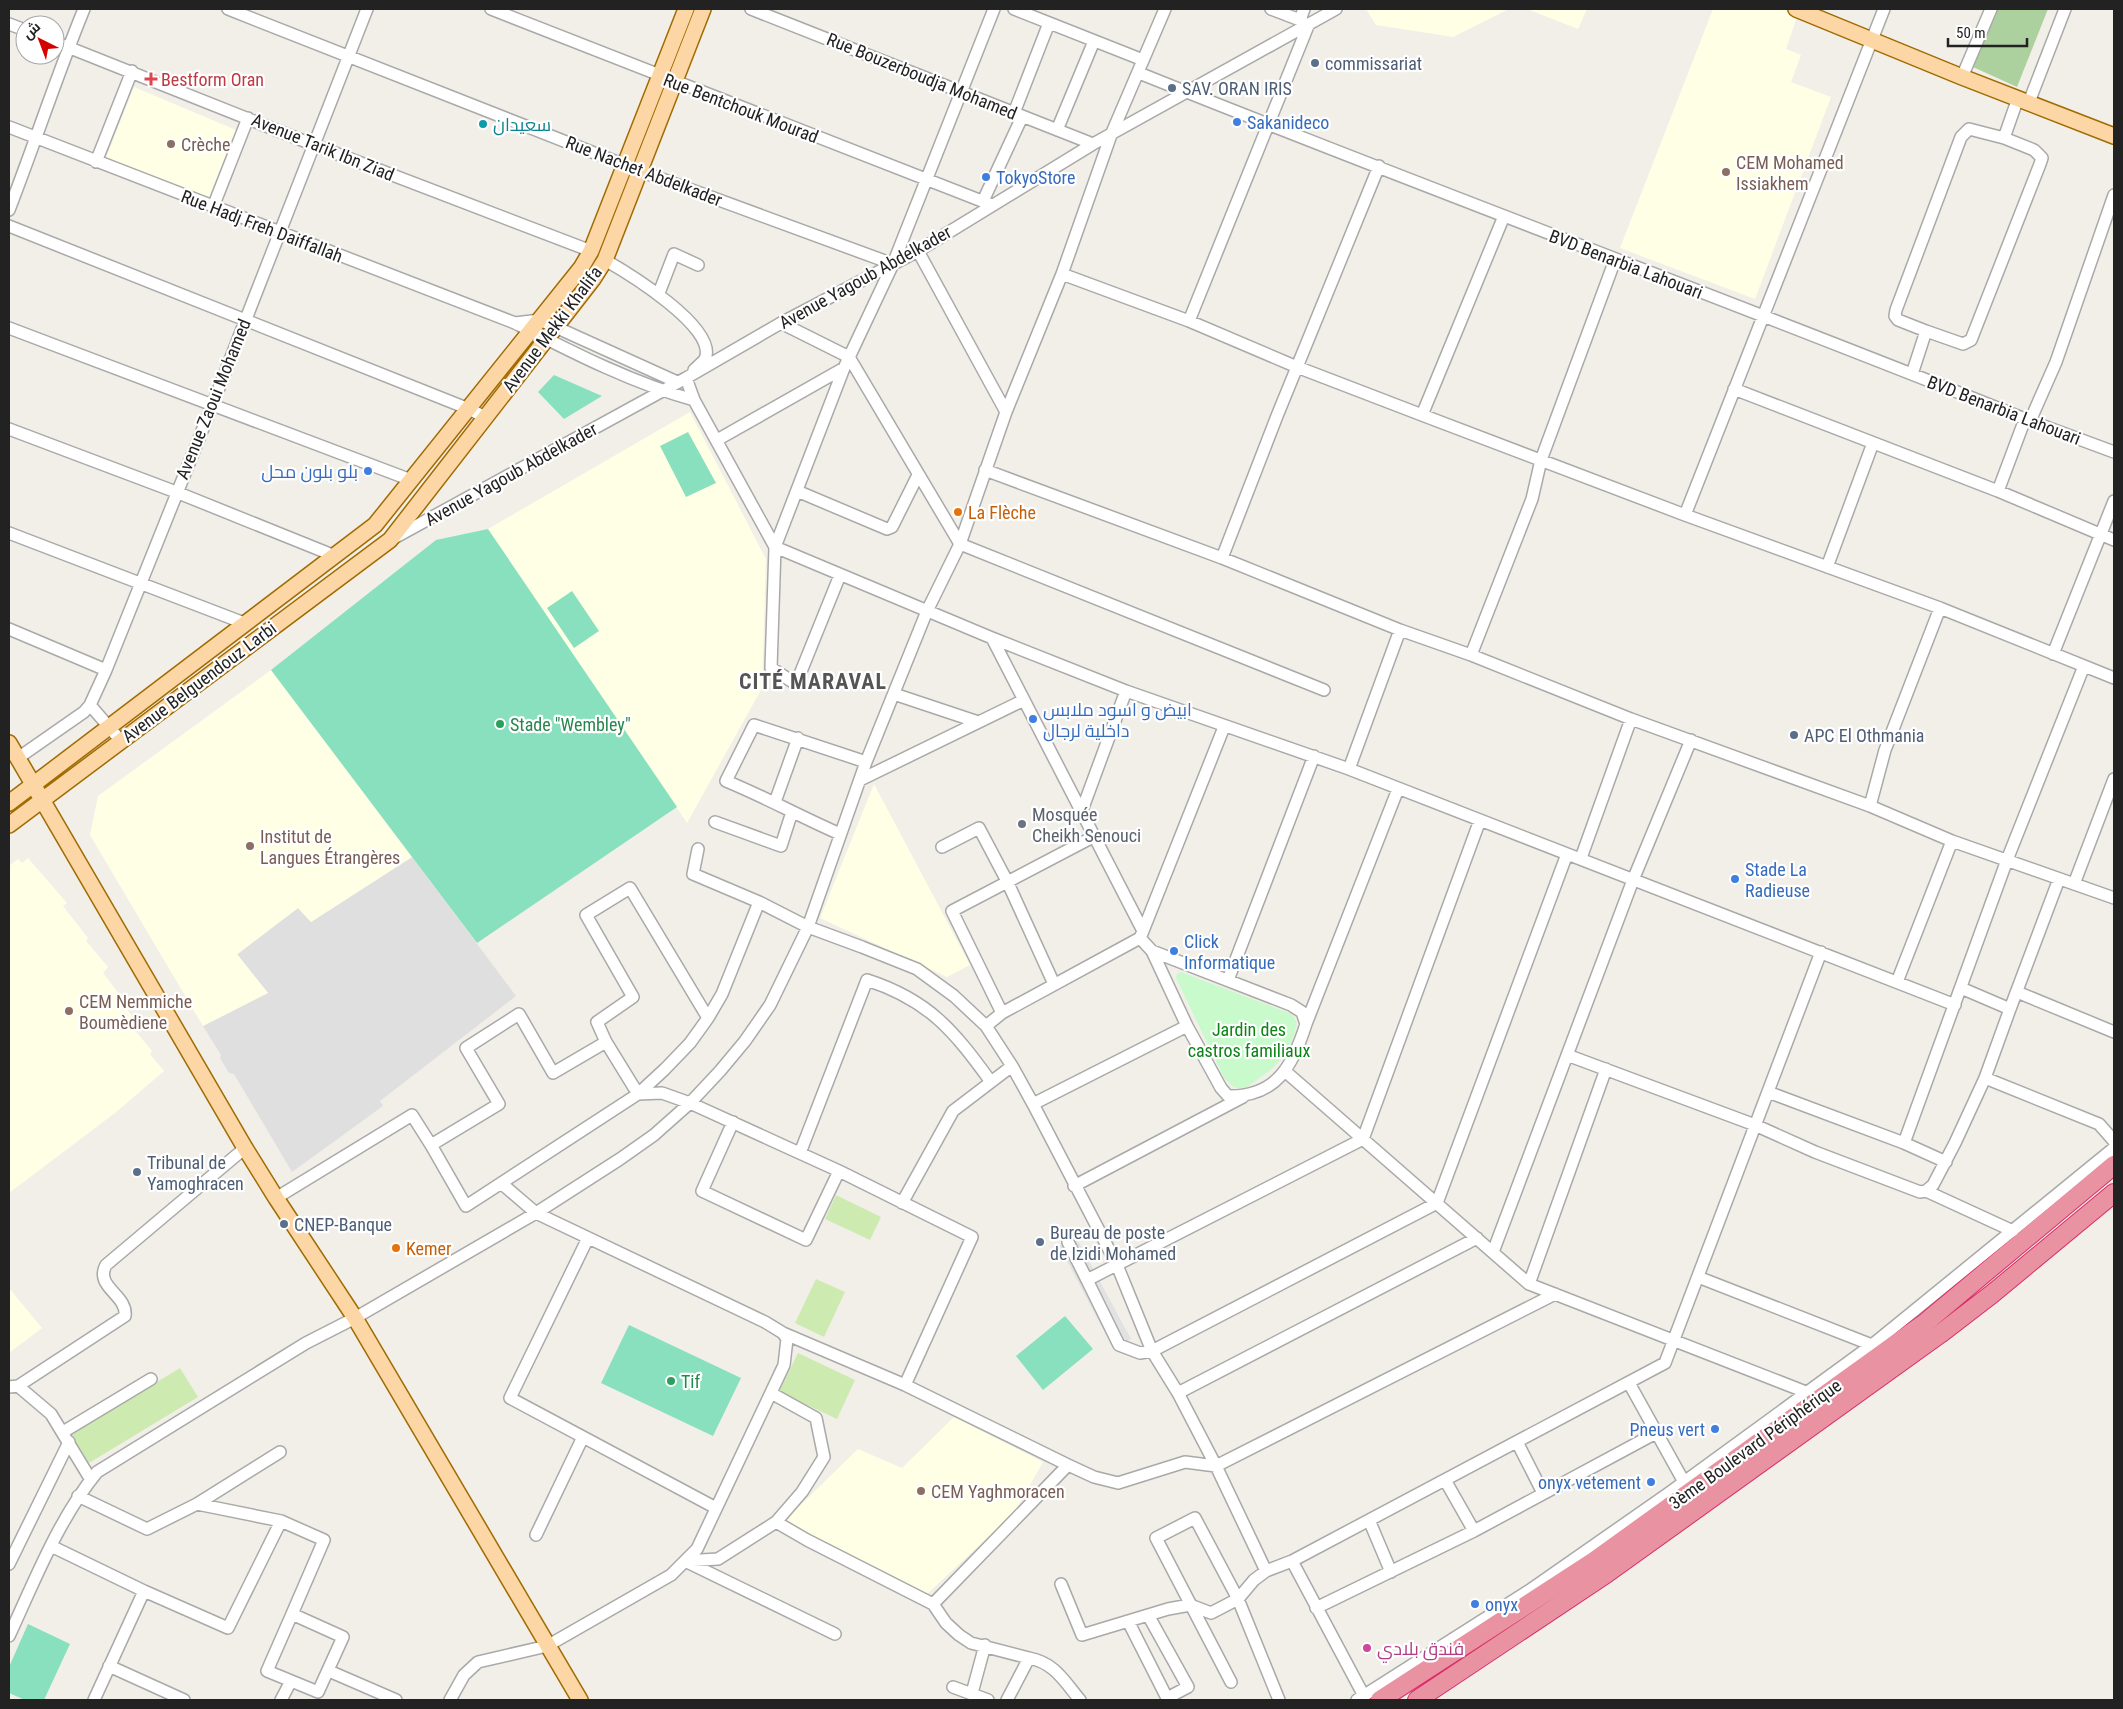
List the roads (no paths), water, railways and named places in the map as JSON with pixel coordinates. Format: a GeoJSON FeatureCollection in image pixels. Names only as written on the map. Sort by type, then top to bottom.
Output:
{"type":"FeatureCollection","features":[{"type":"Feature","properties":{"kind":"highway","name":"3ème Boulevard Périphérique"},"geometry":{"type":"LineString","coordinates":[[1367,1699],[1594,1561],[1814,1394],[1926,1322],[2114,1165]]}},
{"type":"Feature","properties":{"kind":"highway","name":"3ème Boulevard Périphérique"},"geometry":{"type":"LineString","coordinates":[[1417,1700],[1606,1574],[1940,1334],[1992,1294],[2114,1193]]}},
{"type":"Feature","properties":{"kind":"main road","name":"Avenue Mekki Khalifa"},"geometry":{"type":"LineString","coordinates":[[9,803],[375,525],[540,320],[580,268],[591,250],[686,9]]}},
{"type":"Feature","properties":{"kind":"main road","name":"Avenue Mekki Khalifa"},"geometry":{"type":"LineString","coordinates":[[390,540],[605,260],[703,9]]}},
{"type":"Feature","properties":{"kind":"main road"},"geometry":{"type":"LineString","coordinates":[[1796,9],[1962,77],[2114,136]]}},
{"type":"Feature","properties":{"kind":"main road","name":"Avenue Belguendouz Larbi"},"geometry":{"type":"LineString","coordinates":[[9,825],[390,540]]}},
{"type":"Feature","properties":{"kind":"main road"},"geometry":{"type":"LineString","coordinates":[[9,743],[246,1148],[276,1198],[355,1318],[580,1700]]}},
{"type":"Feature","properties":{"kind":"street"},"geometry":{"type":"LineString","coordinates":[[9,210],[37,138],[68,47],[84,9]]}},
{"type":"Feature","properties":{"kind":"street","name":"Rue Nachet Abdelkader"},"geometry":{"type":"LineString","coordinates":[[228,9],[640,171],[893,264]]}},
{"type":"Feature","properties":{"kind":"street","name":"Avenue Zaoui Mohamed"},"geometry":{"type":"LineString","coordinates":[[18,758],[90,706],[212,406],[347,56],[367,9]]}},
{"type":"Feature","properties":{"kind":"street","name":"Rue Bentchouk Mourad"},"geometry":{"type":"LineString","coordinates":[[491,9],[988,203]]}},
{"type":"Feature","properties":{"kind":"street","name":"Rue Bouzerboudja Mohamed"},"geometry":{"type":"LineString","coordinates":[[751,9],[1092,144]]}},
{"type":"Feature","properties":{"kind":"street"},"geometry":{"type":"LineString","coordinates":[[840,575],[796,684],[771,668],[775,547],[844,368],[893,264],[994,9]]}},
{"type":"Feature","properties":{"kind":"street"},"geometry":{"type":"LineString","coordinates":[[1014,9],[1144,60]]}},
{"type":"Feature","properties":{"kind":"street"},"geometry":{"type":"LineString","coordinates":[[9,1636],[51,1546],[78,1496],[97,1472],[289,1353],[355,1318],[536,1213],[654,1135],[690,1102],[733,1056],[770,1005],[808,927],[866,762],[927,611],[960,544],[1006,412],[1062,274],[1111,135],[1139,73],[1164,9]]}},
{"type":"Feature","properties":{"kind":"street"},"geometry":{"type":"LineString","coordinates":[[1189,321],[1266,125],[1304,18],[1271,9]]}},
{"type":"Feature","properties":{"kind":"street","name":"Avenue Yagoub Abdelkader"},"geometry":{"type":"LineString","coordinates":[[390,540],[781,324],[918,251],[988,203],[1185,92],[1304,18],[1336,9]]}},
{"type":"Feature","properties":{"kind":"street"},"geometry":{"type":"LineString","coordinates":[[1685,515],[1884,9]]}},
{"type":"Feature","properties":{"kind":"street"},"geometry":{"type":"LineString","coordinates":[[1962,77],[1991,9]]}},
{"type":"Feature","properties":{"kind":"street"},"geometry":{"type":"LineString","coordinates":[[2004,138],[2065,9]]}},
{"type":"Feature","properties":{"kind":"street"},"geometry":{"type":"LineString","coordinates":[[988,203],[1049,23]]}},
{"type":"Feature","properties":{"kind":"street"},"geometry":{"type":"LineString","coordinates":[[1057,130],[1094,41]]}},
{"type":"Feature","properties":{"kind":"street","name":"Avenue Tarik Ibn Ziad"},"geometry":{"type":"LineString","coordinates":[[65,46],[314,145],[591,250]]}},
{"type":"Feature","properties":{"kind":"street"},"geometry":{"type":"LineString","coordinates":[[96,162],[132,71]]}},
{"type":"Feature","properties":{"kind":"street","name":"BVD Benarbia Lahouari"},"geometry":{"type":"LineString","coordinates":[[1139,73],[1266,125],[1379,166],[1615,260],[2114,452]]}},
{"type":"Feature","properties":{"kind":"street"},"geometry":{"type":"LineString","coordinates":[[213,207],[248,118]]}},
{"type":"Feature","properties":{"kind":"street","name":"Rue Hadj Freh Daiffallah"},"geometry":{"type":"LineString","coordinates":[[9,128],[515,323],[545,339],[662,391],[694,400]]}},
{"type":"Feature","properties":{"kind":"street"},"geometry":{"type":"LineString","coordinates":[[1969,129],[2004,138],[2034,150],[2042,158],[1971,340],[1963,344],[1898,320],[1895,316],[1898,302],[1961,137],[1969,129]]}},
{"type":"Feature","properties":{"kind":"street"},"geometry":{"type":"LineString","coordinates":[[1222,558],[1379,166]]}},
{"type":"Feature","properties":{"kind":"street"},"geometry":{"type":"LineString","coordinates":[[1998,491],[2027,420],[2056,362],[2114,195]]}},
{"type":"Feature","properties":{"kind":"street"},"geometry":{"type":"LineString","coordinates":[[1422,415],[1504,216]]}},
{"type":"Feature","properties":{"kind":"street"},"geometry":{"type":"LineString","coordinates":[[9,226],[245,319],[485,417]]}},
{"type":"Feature","properties":{"kind":"street"},"geometry":{"type":"LineString","coordinates":[[918,251],[1006,412]]}},
{"type":"Feature","properties":{"kind":"street"},"geometry":{"type":"LineString","coordinates":[[659,293],[674,254],[698,265]]}},
{"type":"Feature","properties":{"kind":"street"},"geometry":{"type":"LineString","coordinates":[[605,260],[659,293],[701,336],[706,348],[705,358],[682,380]]}},
{"type":"Feature","properties":{"kind":"street"},"geometry":{"type":"LineString","coordinates":[[1471,655],[1532,499],[1541,460],[1615,260]]}},
{"type":"Feature","properties":{"kind":"street"},"geometry":{"type":"LineString","coordinates":[[1062,274],[1189,321],[1297,367],[1422,415],[1685,515],[1940,608],[2114,678]]}},
{"type":"Feature","properties":{"kind":"street"},"geometry":{"type":"LineString","coordinates":[[515,323],[540,320],[682,380],[775,547],[992,638],[1126,691],[1314,756],[1955,1005]]}},
{"type":"Feature","properties":{"kind":"street"},"geometry":{"type":"LineString","coordinates":[[781,324],[849,357],[960,544],[1324,690]]}},
{"type":"Feature","properties":{"kind":"street"},"geometry":{"type":"LineString","coordinates":[[9,328],[411,480]]}},
{"type":"Feature","properties":{"kind":"street"},"geometry":{"type":"LineString","coordinates":[[1912,374],[1926,331]]}},
{"type":"Feature","properties":{"kind":"street"},"geometry":{"type":"LineString","coordinates":[[717,440],[844,368]]}},
{"type":"Feature","properties":{"kind":"street"},"geometry":{"type":"LineString","coordinates":[[1734,389],[1998,491],[2114,540]]}},
{"type":"Feature","properties":{"kind":"street"},"geometry":{"type":"LineString","coordinates":[[9,429],[176,492],[335,556]]}},
{"type":"Feature","properties":{"kind":"street"},"geometry":{"type":"LineString","coordinates":[[1828,567],[1873,443]]}},
{"type":"Feature","properties":{"kind":"street"},"geometry":{"type":"LineString","coordinates":[[985,470],[1222,558],[1400,630],[1471,655],[1631,719],[1870,806],[1952,841],[2114,898]]}},
{"type":"Feature","properties":{"kind":"street"},"geometry":{"type":"LineString","coordinates":[[797,491],[887,529],[892,527],[918,475]]}},
{"type":"Feature","properties":{"kind":"street"},"geometry":{"type":"LineString","coordinates":[[2053,654],[2114,501]]}},
{"type":"Feature","properties":{"kind":"street"},"geometry":{"type":"LineString","coordinates":[[9,533],[244,623]]}},
{"type":"Feature","properties":{"kind":"street"},"geometry":{"type":"LineString","coordinates":[[1870,806],[1885,750],[1940,608]]}},
{"type":"Feature","properties":{"kind":"street"},"geometry":{"type":"LineString","coordinates":[[9,629],[106,670]]}},
{"type":"Feature","properties":{"kind":"street"},"geometry":{"type":"LineString","coordinates":[[1348,769],[1400,630]]}},
{"type":"Feature","properties":{"kind":"street"},"geometry":{"type":"LineString","coordinates":[[992,638],[1142,935],[1152,950],[1187,1026],[1221,1088],[1228,1096],[1245,1096]]}},
{"type":"Feature","properties":{"kind":"street"},"geometry":{"type":"LineString","coordinates":[[1904,1143],[2007,860],[2084,666]]}},
{"type":"Feature","properties":{"kind":"street"},"geometry":{"type":"LineString","coordinates":[[1081,813],[1126,691]]}},
{"type":"Feature","properties":{"kind":"street"},"geometry":{"type":"LineString","coordinates":[[894,694],[978,722]]}},
{"type":"Feature","properties":{"kind":"street"},"geometry":{"type":"LineString","coordinates":[[860,780],[1024,700]]}},
{"type":"Feature","properties":{"kind":"street"},"geometry":{"type":"LineString","coordinates":[[90,706],[121,741]]}},
{"type":"Feature","properties":{"kind":"street"},"geometry":{"type":"LineString","coordinates":[[1580,858],[1631,719]]}},
{"type":"Feature","properties":{"kind":"street"},"geometry":{"type":"LineString","coordinates":[[840,834],[775,802],[726,781],[754,725],[866,762]]}},
{"type":"Feature","properties":{"kind":"street"},"geometry":{"type":"LineString","coordinates":[[986,1026],[1002,1013],[1142,935],[1224,726]]}},
{"type":"Feature","properties":{"kind":"street"},"geometry":{"type":"LineString","coordinates":[[775,802],[798,738]]}},
{"type":"Feature","properties":{"kind":"street"},"geometry":{"type":"LineString","coordinates":[[1493,1252],[1633,880],[1691,740]]}},
{"type":"Feature","properties":{"kind":"street"},"geometry":{"type":"LineString","coordinates":[[1228,980],[1314,756]]}},
{"type":"Feature","properties":{"kind":"street"},"geometry":{"type":"LineString","coordinates":[[2074,884],[2114,779]]}},
{"type":"Feature","properties":{"kind":"street"},"geometry":{"type":"LineString","coordinates":[[1074,1186],[1266,1086],[1286,1072],[1297,1052],[1306,1024],[1398,789]]}},
{"type":"Feature","properties":{"kind":"street"},"geometry":{"type":"LineString","coordinates":[[715,822],[781,846],[792,812]]}},
{"type":"Feature","properties":{"kind":"street"},"geometry":{"type":"LineString","coordinates":[[1087,1280],[1363,1139],[1480,820]]}},
{"type":"Feature","properties":{"kind":"street"},"geometry":{"type":"LineString","coordinates":[[942,847],[979,828],[1007,881],[1054,984]]}},
{"type":"Feature","properties":{"kind":"street"},"geometry":{"type":"LineString","coordinates":[[1002,1013],[952,911],[1093,837]]}},
{"type":"Feature","properties":{"kind":"street"},"geometry":{"type":"LineString","coordinates":[[1897,982],[1952,841]]}},
{"type":"Feature","properties":{"kind":"street"},"geometry":{"type":"LineString","coordinates":[[698,849],[692,874],[759,902],[808,927],[917,969],[954,996],[986,1026],[1012,1066],[1033,1104],[1074,1186],[1117,1265],[1152,1351],[1178,1393],[1216,1466],[1266,1572]]}},
{"type":"Feature","properties":{"kind":"street"},"geometry":{"type":"LineString","coordinates":[[1068,1242],[1119,1345],[1140,1353],[1152,1351],[1437,1203],[1567,854]]}},
{"type":"Feature","properties":{"kind":"street"},"geometry":{"type":"LineString","coordinates":[[1567,1055],[1755,1125],[1910,1190],[1926,1191],[1933,1185],[1946,1162],[1985,1078],[2059,879]]}},
{"type":"Feature","properties":{"kind":"street"},"geometry":{"type":"LineString","coordinates":[[638,1094],[606,1042],[597,1022],[633,997],[586,915],[630,888],[708,1018]]}},
{"type":"Feature","properties":{"kind":"street"},"geometry":{"type":"LineString","coordinates":[[276,1198],[412,1115],[466,1206],[638,1094],[690,1043],[722,994],[759,902]]}},
{"type":"Feature","properties":{"kind":"street"},"geometry":{"type":"LineString","coordinates":[[1152,950],[1292,1005],[1302,1012],[1306,1024]]}},
{"type":"Feature","properties":{"kind":"street"},"geometry":{"type":"LineString","coordinates":[[1060,1584],[1082,1635],[1148,1615],[1190,1605],[1211,1613],[1238,1599],[1254,1580],[1266,1572],[1292,1561],[1665,1363],[1821,952]]}},
{"type":"Feature","properties":{"kind":"street"},"geometry":{"type":"LineString","coordinates":[[800,1153],[867,980],[894,989],[941,1021],[962,1043],[991,1082]]}},
{"type":"Feature","properties":{"kind":"street"},"geometry":{"type":"LineString","coordinates":[[1961,988],[2010,1009]]}},
{"type":"Feature","properties":{"kind":"street"},"geometry":{"type":"LineString","coordinates":[[2017,992],[2114,1032]]}},
{"type":"Feature","properties":{"kind":"street"},"geometry":{"type":"LineString","coordinates":[[431,1145],[499,1104],[466,1048],[520,1014],[553,1073],[606,1042]]}},
{"type":"Feature","properties":{"kind":"street"},"geometry":{"type":"LineString","coordinates":[[1033,1104],[1187,1026]]}},
{"type":"Feature","properties":{"kind":"street"},"geometry":{"type":"LineString","coordinates":[[902,1203],[953,1110],[1012,1066]]}},
{"type":"Feature","properties":{"kind":"street"},"geometry":{"type":"LineString","coordinates":[[1529,1284],[1606,1070]]}},
{"type":"Feature","properties":{"kind":"street"},"geometry":{"type":"LineString","coordinates":[[1286,1072],[1529,1284],[1814,1394]]}},
{"type":"Feature","properties":{"kind":"street"},"geometry":{"type":"LineString","coordinates":[[1985,1078],[2099,1124],[2114,1141]]}},
{"type":"Feature","properties":{"kind":"street"},"geometry":{"type":"LineString","coordinates":[[1768,1092],[1904,1143],[1946,1162]]}},
{"type":"Feature","properties":{"kind":"street"},"geometry":{"type":"LineString","coordinates":[[638,1094],[662,1093],[690,1102],[972,1236],[905,1385]]}},
{"type":"Feature","properties":{"kind":"street"},"geometry":{"type":"LineString","coordinates":[[733,1122],[702,1191],[806,1240],[839,1172]]}},
{"type":"Feature","properties":{"kind":"street"},"geometry":{"type":"LineString","coordinates":[[91,1480],[51,1414],[13,1387],[125,1316],[126,1310],[122,1303],[104,1280],[102,1272],[106,1265],[246,1148]]}},
{"type":"Feature","properties":{"kind":"street"},"geometry":{"type":"LineString","coordinates":[[1292,1561],[1367,1699],[1530,1590],[1814,1394],[2114,1148]]}},
{"type":"Feature","properties":{"kind":"street"},"geometry":{"type":"LineString","coordinates":[[501,1183],[536,1213],[765,1322],[783,1333],[905,1385],[1068,1465],[1094,1476],[1118,1483],[1184,1462],[1216,1466],[1555,1294]]}},
{"type":"Feature","properties":{"kind":"street"},"geometry":{"type":"LineString","coordinates":[[1926,1191],[2013,1232]]}},
{"type":"Feature","properties":{"kind":"street"},"geometry":{"type":"LineString","coordinates":[[588,1238],[510,1398],[716,1508]]}},
{"type":"Feature","properties":{"kind":"street"},"geometry":{"type":"LineString","coordinates":[[1178,1393],[1477,1238]]}},
{"type":"Feature","properties":{"kind":"street"},"geometry":{"type":"LineString","coordinates":[[1698,1277],[1872,1345]]}},
{"type":"Feature","properties":{"kind":"street"},"geometry":{"type":"LineString","coordinates":[[450,1700],[464,1675],[478,1662],[547,1646],[671,1575],[697,1548],[784,1365],[787,1339],[783,1333]]}},
{"type":"Feature","properties":{"kind":"street"},"geometry":{"type":"LineString","coordinates":[[9,1564],[66,1437],[151,1379]]}},
{"type":"Feature","properties":{"kind":"street"},"geometry":{"type":"LineString","coordinates":[[1629,1383],[1684,1482]]}},
{"type":"Feature","properties":{"kind":"street"},"geometry":{"type":"LineString","coordinates":[[685,1561],[718,1559],[776,1522],[802,1492],[824,1457],[816,1418],[771,1392]]}},
{"type":"Feature","properties":{"kind":"street"},"geometry":{"type":"LineString","coordinates":[[1316,1608],[1474,1531],[1656,1433]]}},
{"type":"Feature","properties":{"kind":"street"},"geometry":{"type":"LineString","coordinates":[[536,1535],[583,1437]]}},
{"type":"Feature","properties":{"kind":"street"},"geometry":{"type":"LineString","coordinates":[[1517,1442],[1543,1493]]}},
{"type":"Feature","properties":{"kind":"street"},"geometry":{"type":"LineString","coordinates":[[78,1496],[147,1529],[197,1504],[280,1452]]}},
{"type":"Feature","properties":{"kind":"street"},"geometry":{"type":"LineString","coordinates":[[933,1604],[1068,1465]]}},
{"type":"Feature","properties":{"kind":"street"},"geometry":{"type":"LineString","coordinates":[[1445,1480],[1474,1531]]}},
{"type":"Feature","properties":{"kind":"street"},"geometry":{"type":"LineString","coordinates":[[197,1504],[281,1521],[324,1540],[267,1671],[318,1692],[343,1637],[292,1614]]}},
{"type":"Feature","properties":{"kind":"street"},"geometry":{"type":"LineString","coordinates":[[1231,1682],[1156,1538],[1195,1518],[1238,1599],[1279,1700]]}},
{"type":"Feature","properties":{"kind":"street"},"geometry":{"type":"LineString","coordinates":[[1369,1520],[1391,1572]]}},
{"type":"Feature","properties":{"kind":"street"},"geometry":{"type":"LineString","coordinates":[[51,1546],[144,1591],[228,1628],[281,1521]]}},
{"type":"Feature","properties":{"kind":"street"},"geometry":{"type":"LineString","coordinates":[[776,1522],[807,1540],[933,1604],[946,1623],[971,1643],[1051,1665],[1075,1698]]}},
{"type":"Feature","properties":{"kind":"street"},"geometry":{"type":"LineString","coordinates":[[685,1561],[835,1634]]}},
{"type":"Feature","properties":{"kind":"street"},"geometry":{"type":"LineString","coordinates":[[94,1700],[144,1591]]}},
{"type":"Feature","properties":{"kind":"street"},"geometry":{"type":"LineString","coordinates":[[1128,1621],[1167,1698],[1188,1687],[1148,1615]]}},
{"type":"Feature","properties":{"kind":"street"},"geometry":{"type":"LineString","coordinates":[[972,1693],[985,1646]]}},
{"type":"Feature","properties":{"kind":"street"},"geometry":{"type":"LineString","coordinates":[[1007,1700],[1029,1658]]}},
{"type":"Feature","properties":{"kind":"street"},"geometry":{"type":"LineString","coordinates":[[110,1666],[184,1700]]}},
{"type":"Feature","properties":{"kind":"street"},"geometry":{"type":"LineString","coordinates":[[329,1671],[396,1700]]}},
{"type":"Feature","properties":{"kind":"street"},"geometry":{"type":"LineString","coordinates":[[282,1700],[291,1681]]}},
{"type":"Feature","properties":{"kind":"street"},"geometry":{"type":"LineString","coordinates":[[953,1687],[988,1700]]}},
{"type":"Feature","properties":{"kind":"place","name":"commissariat"},"geometry":{"type":"Point","coordinates":[1315,63]}},
{"type":"Feature","properties":{"kind":"place","name":"Bestform Oran"},"geometry":{"type":"Point","coordinates":[151,79]}},
{"type":"Feature","properties":{"kind":"place","name":"SAV. ORAN IRIS"},"geometry":{"type":"Point","coordinates":[1172,88]}},
{"type":"Feature","properties":{"kind":"place","name":"Sakanideco"},"geometry":{"type":"Point","coordinates":[1237,122]}},
{"type":"Feature","properties":{"kind":"place","name":"سعيدان"},"geometry":{"type":"Point","coordinates":[483,124]}},
{"type":"Feature","properties":{"kind":"place","name":"Crèche"},"geometry":{"type":"Point","coordinates":[171,144]}},
{"type":"Feature","properties":{"kind":"place","name":"CEM Mohamed Issiakhem"},"geometry":{"type":"Point","coordinates":[1726,172]}},
{"type":"Feature","properties":{"kind":"place","name":"TokyoStore"},"geometry":{"type":"Point","coordinates":[986,177]}},
{"type":"Feature","properties":{"kind":"place","name":"بلو بلون محل"},"geometry":{"type":"Point","coordinates":[368,471]}},
{"type":"Feature","properties":{"kind":"place","name":"La Flèche"},"geometry":{"type":"Point","coordinates":[958,512]}},
{"type":"Feature","properties":{"kind":"place","name":"ابيض و اسود ملابس داخلية لرجال"},"geometry":{"type":"Point","coordinates":[1033,719]}},
{"type":"Feature","properties":{"kind":"place","name":"Stade \"Wembley\""},"geometry":{"type":"Point","coordinates":[500,724]}},
{"type":"Feature","properties":{"kind":"place","name":"APC El Othmania"},"geometry":{"type":"Point","coordinates":[1794,735]}},
{"type":"Feature","properties":{"kind":"place","name":"Mosquée Cheikh Senouci"},"geometry":{"type":"Point","coordinates":[1022,824]}},
{"type":"Feature","properties":{"kind":"place","name":"Institut de Langues Étrangères"},"geometry":{"type":"Point","coordinates":[250,846]}},
{"type":"Feature","properties":{"kind":"place","name":"Stade La Radieuse"},"geometry":{"type":"Point","coordinates":[1735,879]}},
{"type":"Feature","properties":{"kind":"place","name":"Click Informatique"},"geometry":{"type":"Point","coordinates":[1174,951]}},
{"type":"Feature","properties":{"kind":"place","name":"CEM Nemmiche Boumèdiene"},"geometry":{"type":"Point","coordinates":[69,1011]}},
{"type":"Feature","properties":{"kind":"place","name":"Tribunal de Yamoghracen"},"geometry":{"type":"Point","coordinates":[137,1172]}},
{"type":"Feature","properties":{"kind":"place","name":"CNEP-Banque"},"geometry":{"type":"Point","coordinates":[284,1224]}},
{"type":"Feature","properties":{"kind":"place","name":"Bureau de poste de Izidi Mohamed"},"geometry":{"type":"Point","coordinates":[1040,1242]}},
{"type":"Feature","properties":{"kind":"place","name":"Kemer"},"geometry":{"type":"Point","coordinates":[396,1248]}},
{"type":"Feature","properties":{"kind":"place","name":"Tif"},"geometry":{"type":"Point","coordinates":[671,1381]}},
{"type":"Feature","properties":{"kind":"place","name":"Pneus vert"},"geometry":{"type":"Point","coordinates":[1715,1429]}},
{"type":"Feature","properties":{"kind":"place","name":"onyx vetement"},"geometry":{"type":"Point","coordinates":[1651,1482]}},
{"type":"Feature","properties":{"kind":"place","name":"CEM Yaghmoracen"},"geometry":{"type":"Point","coordinates":[921,1491]}},
{"type":"Feature","properties":{"kind":"place","name":"onyx"},"geometry":{"type":"Point","coordinates":[1475,1604]}},
{"type":"Feature","properties":{"kind":"place","name":"فندق بلادي"},"geometry":{"type":"Point","coordinates":[1367,1648]}},
{"type":"Feature","properties":{"kind":"district","name":"CITÉ MARAVAL"},"geometry":{"type":"Point","coordinates":[813,681]}},
{"type":"Feature","properties":{"kind":"park label","name":"Jardin des castros familiaux"},"geometry":{"type":"Point","coordinates":[1249,1039]}}]}
